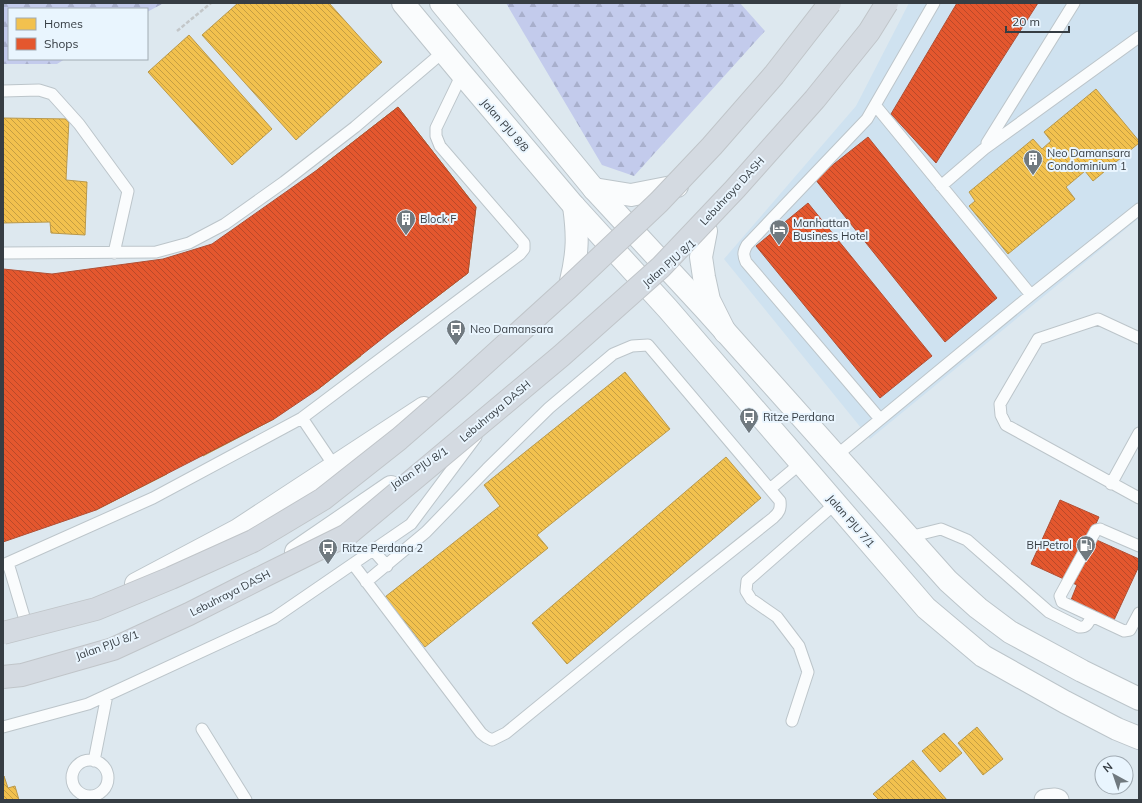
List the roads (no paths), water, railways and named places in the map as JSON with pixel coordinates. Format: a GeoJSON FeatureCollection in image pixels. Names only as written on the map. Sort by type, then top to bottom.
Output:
{"type":"FeatureCollection","features":[{"type":"Feature","properties":{"kind":"highway"},"geometry":{"type":"LineString","coordinates":[[3,633],[96,608],[171,578],[254,541],[323,499],[399,439],[460,386],[567,289],[658,202],[712,146],[774,75],[830,3]]}},
{"type":"Feature","properties":{"kind":"highway","name":"Lebuhraya DASH"},"geometry":{"type":"LineString","coordinates":[[3,677],[22,675],[113,649],[189,614],[347,535],[561,356],[661,267],[735,189],[815,99],[869,32],[886,3]]}},
{"type":"Feature","properties":{"kind":"main road","name":"Jalan PJU 8/8"},"geometry":{"type":"LineString","coordinates":[[403,3],[574,206],[610,245]]}},
{"type":"Feature","properties":{"kind":"main road"},"geometry":{"type":"LineString","coordinates":[[3,641],[55,626],[238,530],[442,396],[677,186],[733,130],[771,84],[805,34],[820,3]]}},
{"type":"Feature","properties":{"kind":"main road","name":"Jalan PJU 8/1"},"geometry":{"type":"LineString","coordinates":[[3,681],[132,637],[302,549],[453,445],[483,427],[706,231],[767,167],[827,97],[880,3]]}},
{"type":"Feature","properties":{"kind":"main road"},"geometry":{"type":"LineString","coordinates":[[443,4],[594,189],[837,455],[948,581],[978,608],[1010,632],[1082,671],[1139,699]]}},
{"type":"Feature","properties":{"kind":"main road"},"geometry":{"type":"LineString","coordinates":[[594,189],[632,195],[677,186]]}},
{"type":"Feature","properties":{"kind":"main road"},"geometry":{"type":"LineString","coordinates":[[571,281],[576,258],[577,234],[574,206]]}},
{"type":"Feature","properties":{"kind":"main road"},"geometry":{"type":"LineString","coordinates":[[706,231],[701,257],[704,277],[709,300],[725,332]]}},
{"type":"Feature","properties":{"kind":"main road","name":"Jalan PJU 7/1"},"geometry":{"type":"LineString","coordinates":[[610,245],[926,608],[983,656],[1117,729],[1136,731]]}},
{"type":"Feature","properties":{"kind":"street"},"geometry":{"type":"LineString","coordinates":[[1044,800],[1058,800]]}},
{"type":"Feature","properties":{"kind":"lane"},"geometry":{"type":"LineString","coordinates":[[880,419],[746,262],[744,251],[747,245],[867,119],[934,3]]}},
{"type":"Feature","properties":{"kind":"lane"},"geometry":{"type":"LineString","coordinates":[[984,149],[1074,3]]}},
{"type":"Feature","properties":{"kind":"lane"},"geometry":{"type":"LineString","coordinates":[[942,186],[984,149],[1139,36]]}},
{"type":"Feature","properties":{"kind":"lane"},"geometry":{"type":"LineString","coordinates":[[3,253],[156,252],[189,243],[225,224],[284,182],[355,127],[443,52]]}},
{"type":"Feature","properties":{"kind":"lane"},"geometry":{"type":"LineString","coordinates":[[29,634],[6,564],[153,498],[302,418],[520,254],[524,249],[524,243],[440,146],[436,136],[436,128],[462,74]]}},
{"type":"Feature","properties":{"kind":"lane"},"geometry":{"type":"LineString","coordinates":[[3,91],[39,90],[52,94],[79,124],[128,191],[114,253]]}},
{"type":"Feature","properties":{"kind":"lane"},"geometry":{"type":"LineString","coordinates":[[875,105],[1031,295]]}},
{"type":"Feature","properties":{"kind":"lane"},"geometry":{"type":"LineString","coordinates":[[837,455],[1139,208]]}},
{"type":"Feature","properties":{"kind":"lane"},"geometry":{"type":"LineString","coordinates":[[1139,338],[1098,319],[1038,339],[1000,404],[1001,415],[1006,425],[1139,498]]}},
{"type":"Feature","properties":{"kind":"lane"},"geometry":{"type":"LineString","coordinates":[[353,564],[366,582],[481,733],[492,740],[506,732],[773,518],[780,510],[781,506],[780,501],[648,345],[632,346],[613,354],[549,408],[426,532],[366,582]]}},
{"type":"Feature","properties":{"kind":"lane"},"geometry":{"type":"LineString","coordinates":[[302,418],[335,467]]}},
{"type":"Feature","properties":{"kind":"lane"},"geometry":{"type":"LineString","coordinates":[[3,727],[88,704],[274,618],[411,524],[483,427]]}},
{"type":"Feature","properties":{"kind":"lane"},"geometry":{"type":"LineString","coordinates":[[1111,484],[1139,433]]}},
{"type":"Feature","properties":{"kind":"lane"},"geometry":{"type":"LineString","coordinates":[[770,489],[801,463]]}},
{"type":"Feature","properties":{"kind":"lane"},"geometry":{"type":"LineString","coordinates":[[792,721],[808,672],[799,646],[778,617],[751,599],[746,591],[747,581],[836,503]]}},
{"type":"Feature","properties":{"kind":"lane"},"geometry":{"type":"LineString","coordinates":[[909,537],[940,529],[967,540],[1050,612],[1079,627],[1084,628],[1087,626],[1092,616]]}},
{"type":"Feature","properties":{"kind":"lane"},"geometry":{"type":"LineString","coordinates":[[1139,546],[1100,529],[1096,530],[1060,596],[1062,602],[1124,632],[1130,630],[1139,613]]}},
{"type":"Feature","properties":{"kind":"lane"},"geometry":{"type":"LineString","coordinates":[[373,550],[387,566]]}},
{"type":"Feature","properties":{"kind":"lane"},"geometry":{"type":"LineString","coordinates":[[94,761],[106,696]]}},
{"type":"Feature","properties":{"kind":"lane"},"geometry":{"type":"LineString","coordinates":[[202,729],[246,800]]}},
{"type":"Feature","properties":{"kind":"place","name":"Neo Damansara Condominium 1"},"geometry":{"type":"Point","coordinates":[1033,176]}},
{"type":"Feature","properties":{"kind":"place","name":"Block F"},"geometry":{"type":"Point","coordinates":[406,236]}},
{"type":"Feature","properties":{"kind":"place","name":"Manhattan Business Hotel"},"geometry":{"type":"Point","coordinates":[779,246]}},
{"type":"Feature","properties":{"kind":"place","name":"Neo Damansara"},"geometry":{"type":"Point","coordinates":[456,346]}},
{"type":"Feature","properties":{"kind":"place","name":"Ritze Perdana"},"geometry":{"type":"Point","coordinates":[749,434]}},
{"type":"Feature","properties":{"kind":"place","name":"BHPetrol"},"geometry":{"type":"Point","coordinates":[1086,562]}},
{"type":"Feature","properties":{"kind":"place","name":"Ritze Perdana 2"},"geometry":{"type":"Point","coordinates":[328,565]}}]}
